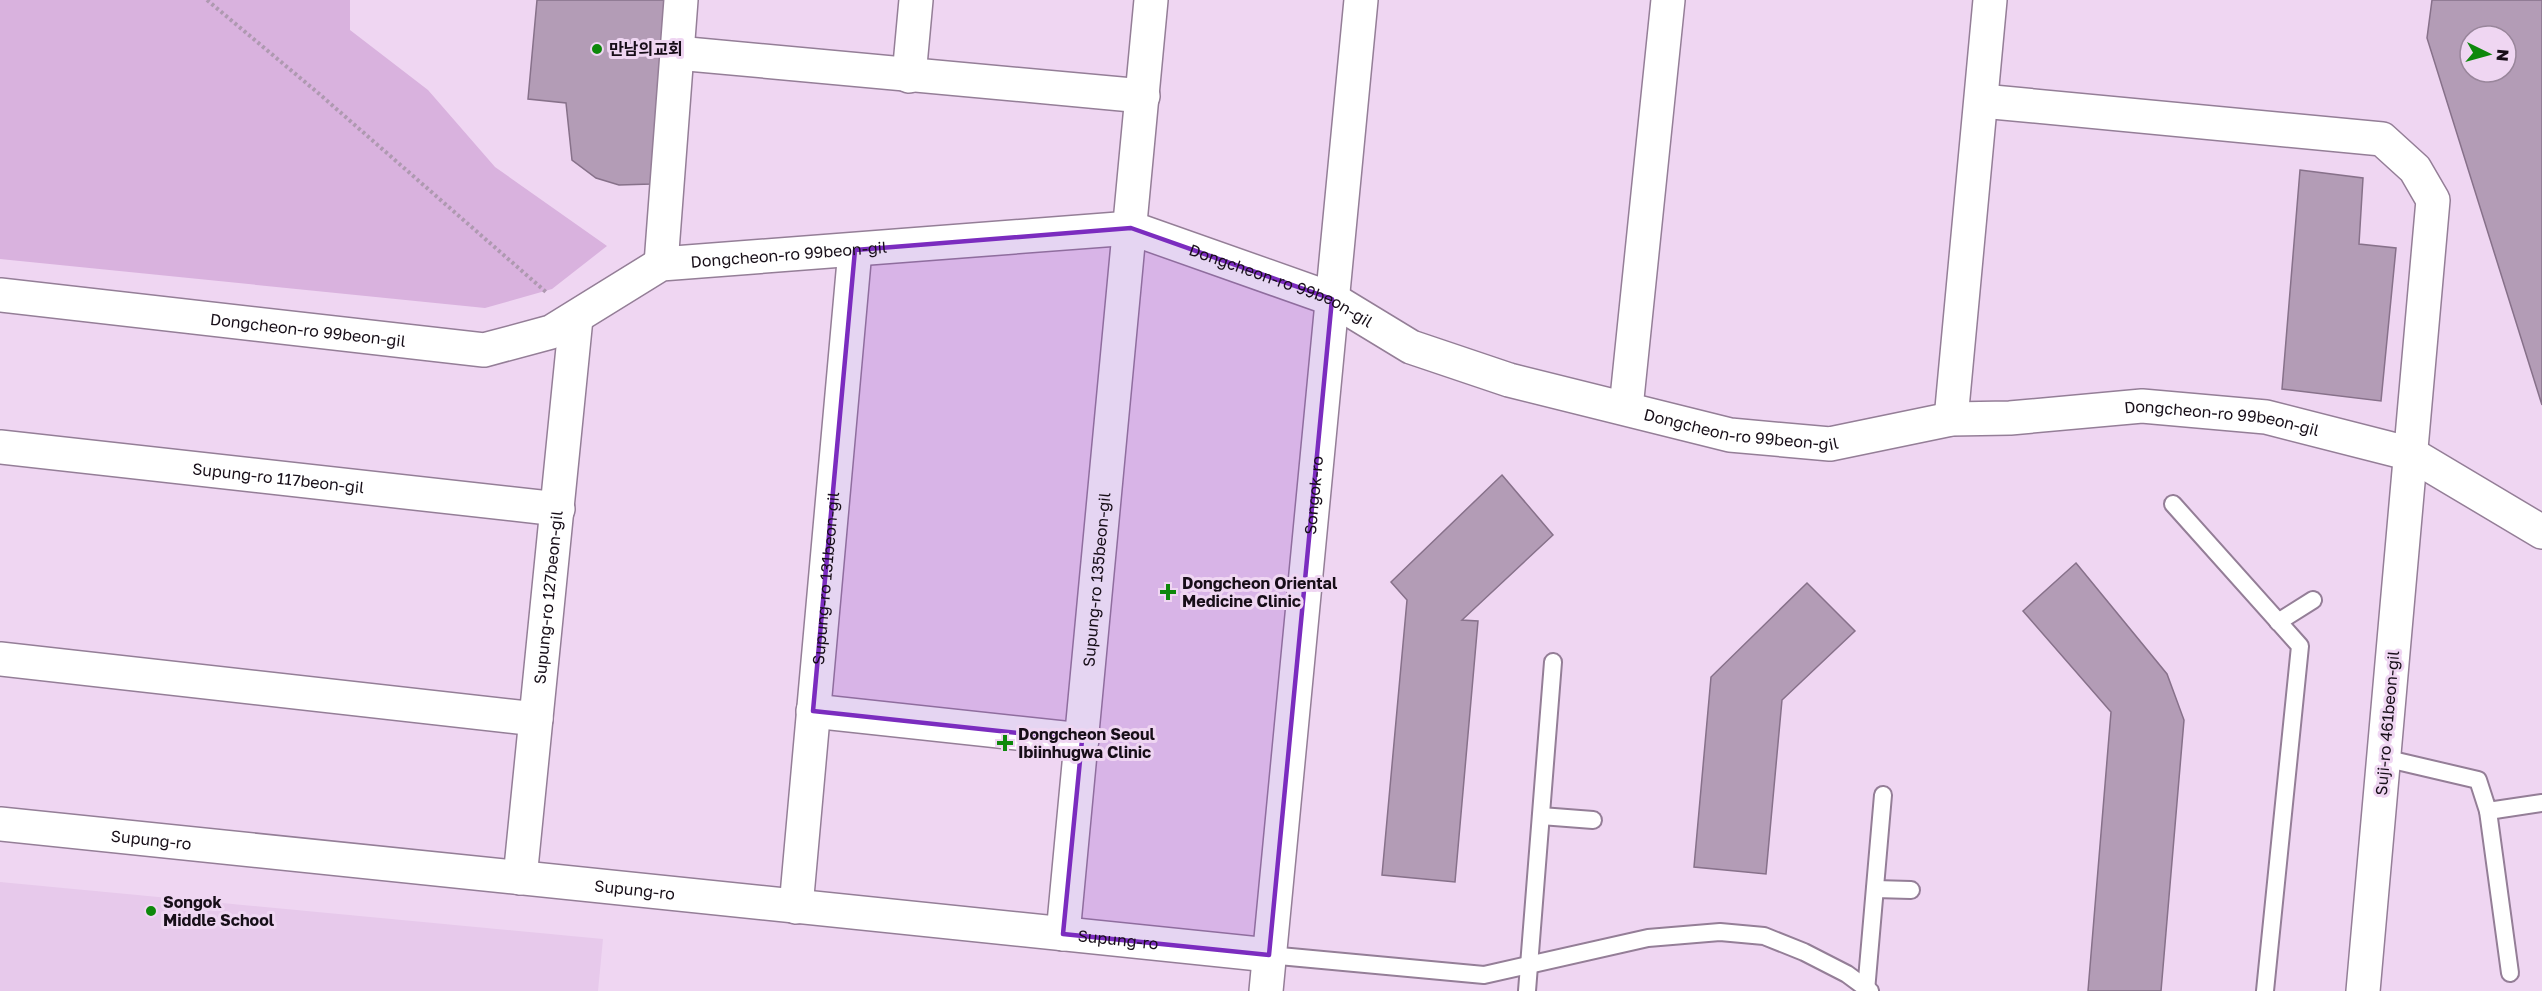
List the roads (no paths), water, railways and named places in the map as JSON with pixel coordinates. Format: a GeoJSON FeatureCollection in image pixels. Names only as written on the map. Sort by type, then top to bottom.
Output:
{"type":"FeatureCollection","features":[{"type":"Feature","properties":{"kind":"street"},"geometry":{"type":"LineString","coordinates":[[661,264],[681,0]]}},
{"type":"Feature","properties":{"kind":"street"},"geometry":{"type":"LineString","coordinates":[[909,76],[916,0]]}},
{"type":"Feature","properties":{"kind":"street","name":"Supung-ro 135beon-gil"},"geometry":{"type":"LineString","coordinates":[[1063,934],[1151,0]]}},
{"type":"Feature","properties":{"kind":"street","name":"Songok-ro"},"geometry":{"type":"LineString","coordinates":[[1266,991],[1360,0]]}},
{"type":"Feature","properties":{"kind":"street"},"geometry":{"type":"LineString","coordinates":[[1626,408],[1668,0]]}},
{"type":"Feature","properties":{"kind":"street"},"geometry":{"type":"LineString","coordinates":[[1951,418],[1990,0]]}},
{"type":"Feature","properties":{"kind":"street"},"geometry":{"type":"LineString","coordinates":[[677,52],[909,76],[1143,96]]}},
{"type":"Feature","properties":{"kind":"street","name":"Suji-ro 461beon-gil"},"geometry":{"type":"LineString","coordinates":[[1982,101],[2382,139],[2415,168],[2433,200],[2363,991]]}},
{"type":"Feature","properties":{"kind":"street","name":"Dongcheon-ro 99beon-gil"},"geometry":{"type":"LineString","coordinates":[[0,295],[484,350],[551,332],[661,264],[1131,228],[1332,299],[1411,347],[1509,380],[1730,435],[1830,444],[1951,418],[2010,418],[2142,406],[2266,417],[2411,454],[2542,532]]}},
{"type":"Feature","properties":{"kind":"street","name":"Supung-ro 131beon-gil"},"geometry":{"type":"LineString","coordinates":[[796,907],[855,250]]}},
{"type":"Feature","properties":{"kind":"street","name":"Supung-ro 127beon-gil"},"geometry":{"type":"LineString","coordinates":[[520,878],[576,318]]}},
{"type":"Feature","properties":{"kind":"street","name":"Supung-ro 117beon-gil"},"geometry":{"type":"LineString","coordinates":[[0,447],[558,509]]}},
{"type":"Feature","properties":{"kind":"street"},"geometry":{"type":"LineString","coordinates":[[0,659],[536,719]]}},
{"type":"Feature","properties":{"kind":"street"},"geometry":{"type":"LineString","coordinates":[[813,711],[1082,740]]}},
{"type":"Feature","properties":{"kind":"street","name":"Supung-ro"},"geometry":{"type":"LineString","coordinates":[[0,824],[1269,955]]}},
{"type":"Feature","properties":{"kind":"lane"},"geometry":{"type":"LineString","coordinates":[[2173,504],[2300,646],[2265,991]]}},
{"type":"Feature","properties":{"kind":"lane"},"geometry":{"type":"LineString","coordinates":[[2278,622],[2313,600]]}},
{"type":"Feature","properties":{"kind":"lane"},"geometry":{"type":"LineString","coordinates":[[1527,991],[1553,662]]}},
{"type":"Feature","properties":{"kind":"lane"},"geometry":{"type":"LineString","coordinates":[[2384,758],[2478,780],[2488,811],[2510,973]]}},
{"type":"Feature","properties":{"kind":"lane"},"geometry":{"type":"LineString","coordinates":[[1867,990],[1883,795]]}},
{"type":"Feature","properties":{"kind":"lane"},"geometry":{"type":"LineString","coordinates":[[2488,811],[2542,803]]}},
{"type":"Feature","properties":{"kind":"lane"},"geometry":{"type":"LineString","coordinates":[[1541,816],[1593,820]]}},
{"type":"Feature","properties":{"kind":"lane"},"geometry":{"type":"LineString","coordinates":[[1875,889],[1911,890]]}},
{"type":"Feature","properties":{"kind":"lane"},"geometry":{"type":"LineString","coordinates":[[1269,955],[1484,975],[1648,938],[1720,932],[1764,936],[1836,968],[1867,990]]}},
{"type":"Feature","properties":{"kind":"place","name":"만남의교회"},"geometry":{"type":"Point","coordinates":[597,49]}},
{"type":"Feature","properties":{"kind":"place","name":"Dongcheon Oriental Medicine Clinic"},"geometry":{"type":"Point","coordinates":[1168,592]}},
{"type":"Feature","properties":{"kind":"place","name":"Dongcheon Seoul Ibiinhugwa Clinic"},"geometry":{"type":"Point","coordinates":[1005,743]}},
{"type":"Feature","properties":{"kind":"place","name":"Songok Middle School"},"geometry":{"type":"Point","coordinates":[151,911]}}]}
